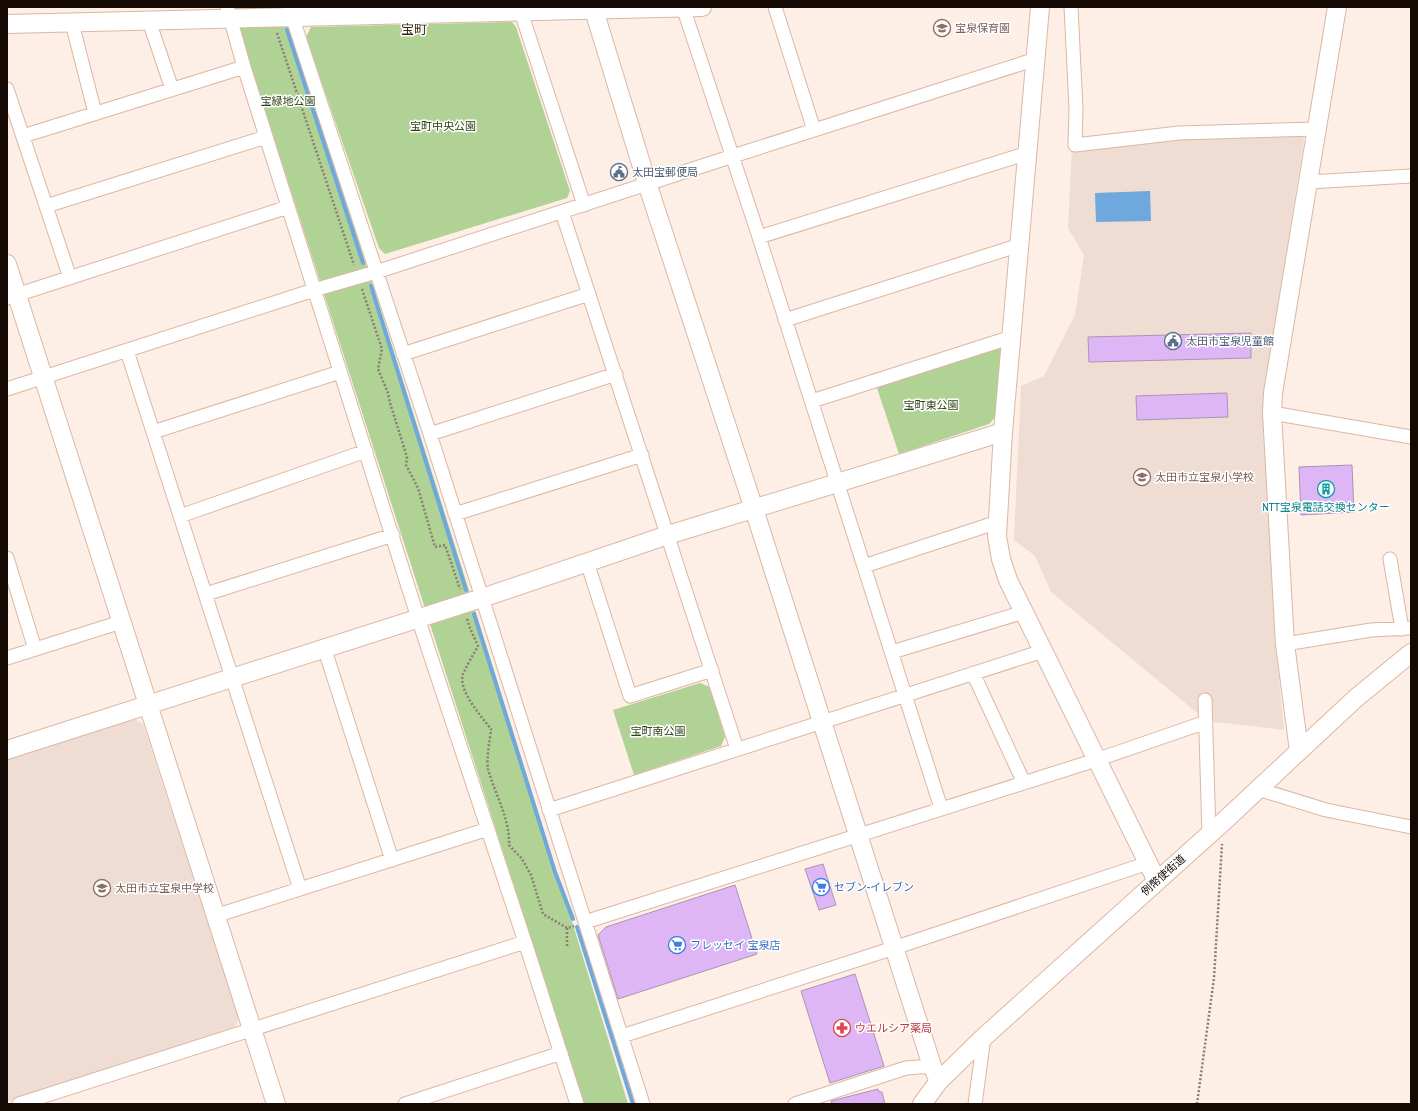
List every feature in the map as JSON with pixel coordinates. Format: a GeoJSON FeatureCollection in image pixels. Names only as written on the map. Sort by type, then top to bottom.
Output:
{"type":"FeatureCollection","features":[{"type":"Feature","properties":{"kind":"street"},"geometry":{"type":"LineString","coordinates":[[683,7],[786,320],[941,808]]}},
{"type":"Feature","properties":{"kind":"street"},"geometry":{"type":"LineString","coordinates":[[7,24],[149,21],[229,13],[273,18],[291,12],[521,12],[593,8],[702,7]]}},
{"type":"Feature","properties":{"kind":"street"},"geometry":{"type":"LineString","coordinates":[[775,7],[814,130]]}},
{"type":"Feature","properties":{"kind":"street"},"geometry":{"type":"LineString","coordinates":[[1040,7],[1003,432],[997,536],[1001,559],[1008,580],[1157,881]]}},
{"type":"Feature","properties":{"kind":"street"},"geometry":{"type":"LineString","coordinates":[[1071,7],[1076,109],[1075,145],[1178,133],[1317,129]]}},
{"type":"Feature","properties":{"kind":"street"},"geometry":{"type":"LineString","coordinates":[[1298,751],[1285,644],[1272,413],[1273,393],[1309,182],[1336,7]]}},
{"type":"Feature","properties":{"kind":"street"},"geometry":{"type":"LineString","coordinates":[[593,8],[647,183],[754,509],[894,948],[936,1073],[906,1068],[795,1104]]}},
{"type":"Feature","properties":{"kind":"street"},"geometry":{"type":"LineString","coordinates":[[291,12],[430,434],[454,514],[643,1104]]}},
{"type":"Feature","properties":{"kind":"street"},"geometry":{"type":"LineString","coordinates":[[521,12],[584,205]]}},
{"type":"Feature","properties":{"kind":"street"},"geometry":{"type":"LineString","coordinates":[[229,13],[244,67],[418,618],[577,1104]]}},
{"type":"Feature","properties":{"kind":"street"},"geometry":{"type":"LineString","coordinates":[[149,21],[172,90]]}},
{"type":"Feature","properties":{"kind":"street"},"geometry":{"type":"LineString","coordinates":[[72,23],[95,113]]}},
{"type":"Feature","properties":{"kind":"street"},"geometry":{"type":"LineString","coordinates":[[7,389],[314,290],[376,272],[584,205],[647,183],[1036,59]]}},
{"type":"Feature","properties":{"kind":"street"},"geometry":{"type":"LineString","coordinates":[[23,136],[244,67]]}},
{"type":"Feature","properties":{"kind":"street"},"geometry":{"type":"LineString","coordinates":[[7,89],[70,278]]}},
{"type":"Feature","properties":{"kind":"street"},"geometry":{"type":"LineString","coordinates":[[46,206],[266,137]]}},
{"type":"Feature","properties":{"kind":"street"},"geometry":{"type":"LineString","coordinates":[[759,237],[1028,153]]}},
{"type":"Feature","properties":{"kind":"street"},"geometry":{"type":"LineString","coordinates":[[1309,182],[1411,176]]}},
{"type":"Feature","properties":{"kind":"street"},"geometry":{"type":"LineString","coordinates":[[12,297],[288,207]]}},
{"type":"Feature","properties":{"kind":"street"},"geometry":{"type":"LineString","coordinates":[[562,212],[738,749]]}},
{"type":"Feature","properties":{"kind":"street"},"geometry":{"type":"LineString","coordinates":[[786,320],[1020,245]]}},
{"type":"Feature","properties":{"kind":"street"},"geometry":{"type":"LineString","coordinates":[[7,264],[12,297],[43,378],[276,1104]]}},
{"type":"Feature","properties":{"kind":"street"},"geometry":{"type":"LineString","coordinates":[[403,354],[589,294]]}},
{"type":"Feature","properties":{"kind":"street"},"geometry":{"type":"LineString","coordinates":[[812,401],[1012,337]]}},
{"type":"Feature","properties":{"kind":"street"},"geometry":{"type":"LineString","coordinates":[[127,351],[300,889]]}},
{"type":"Feature","properties":{"kind":"street"},"geometry":{"type":"LineString","coordinates":[[153,432],[340,372]]}},
{"type":"Feature","properties":{"kind":"street"},"geometry":{"type":"LineString","coordinates":[[430,434],[616,374]]}},
{"type":"Feature","properties":{"kind":"street"},"geometry":{"type":"LineString","coordinates":[[1272,413],[1411,437]]}},
{"type":"Feature","properties":{"kind":"street"},"geometry":{"type":"LineString","coordinates":[[7,750],[324,647],[482,598],[668,535],[1003,432]]}},
{"type":"Feature","properties":{"kind":"street"},"geometry":{"type":"LineString","coordinates":[[180,516],[366,451]]}},
{"type":"Feature","properties":{"kind":"street"},"geometry":{"type":"LineString","coordinates":[[454,514],[642,455]]}},
{"type":"Feature","properties":{"kind":"street"},"geometry":{"type":"LineString","coordinates":[[864,566],[998,522]]}},
{"type":"Feature","properties":{"kind":"street"},"geometry":{"type":"LineString","coordinates":[[206,594],[393,536]]}},
{"type":"Feature","properties":{"kind":"street"},"geometry":{"type":"LineString","coordinates":[[1285,644],[1371,630],[1406,628],[1390,559]]}},
{"type":"Feature","properties":{"kind":"street"},"geometry":{"type":"LineString","coordinates":[[587,562],[630,696],[712,670]]}},
{"type":"Feature","properties":{"kind":"street"},"geometry":{"type":"LineString","coordinates":[[8,565],[35,649]]}},
{"type":"Feature","properties":{"kind":"street"},"geometry":{"type":"LineString","coordinates":[[892,652],[1024,612]]}},
{"type":"Feature","properties":{"kind":"street"},"geometry":{"type":"LineString","coordinates":[[7,658],[121,622]]}},
{"type":"Feature","properties":{"kind":"street"},"geometry":{"type":"LineString","coordinates":[[324,647],[392,860]]}},
{"type":"Feature","properties":{"kind":"street"},"geometry":{"type":"LineString","coordinates":[[549,810],[1043,651]]}},
{"type":"Feature","properties":{"kind":"street","name":"例幣使街道"},"geometry":{"type":"LineString","coordinates":[[922,1104],[936,1073],[984,1037],[1209,835],[1356,698],[1411,653]]}},
{"type":"Feature","properties":{"kind":"street"},"geometry":{"type":"LineString","coordinates":[[973,673],[1024,783]]}},
{"type":"Feature","properties":{"kind":"street"},"geometry":{"type":"LineString","coordinates":[[1205,700],[1209,835]]}},
{"type":"Feature","properties":{"kind":"street"},"geometry":{"type":"LineString","coordinates":[[585,922],[1096,760],[1206,722]]}},
{"type":"Feature","properties":{"kind":"street"},"geometry":{"type":"LineString","coordinates":[[1258,789],[1326,810],[1411,827]]}},
{"type":"Feature","properties":{"kind":"street"},"geometry":{"type":"LineString","coordinates":[[216,916],[488,829]]}},
{"type":"Feature","properties":{"kind":"street"},"geometry":{"type":"LineString","coordinates":[[622,1036],[894,948],[1148,863]]}},
{"type":"Feature","properties":{"kind":"street"},"geometry":{"type":"LineString","coordinates":[[19,1104],[525,942]]}},
{"type":"Feature","properties":{"kind":"street"},"geometry":{"type":"LineString","coordinates":[[975,1104],[984,1037]]}},
{"type":"Feature","properties":{"kind":"street"},"geometry":{"type":"LineString","coordinates":[[405,1104],[561,1053]]}},
{"type":"Feature","properties":{"kind":"path"},"geometry":{"type":"LineString","coordinates":[[273,18],[382,349],[378,369],[388,393],[407,457],[406,465],[418,488],[435,547],[445,545],[470,628],[478,646],[463,675],[463,686],[472,705],[491,729],[488,768],[504,814],[509,834],[509,845],[522,859],[531,875],[543,914],[567,928],[585,922]]}},
{"type":"Feature","properties":{"kind":"path"},"geometry":{"type":"LineString","coordinates":[[1198,1104],[1214,978],[1223,822]]}},
{"type":"Feature","properties":{"kind":"path"},"geometry":{"type":"LineString","coordinates":[[567,928],[567,946]]}},
{"type":"Feature","properties":{"kind":"shaded area","name":"太田市立宝泉小学校"},"geometry":{"type":"Polygon","coordinates":[[[1305,133],[1264,395],[1276,647],[1284,730],[1207,721],[1051,592],[1035,556],[1014,540],[1021,386],[1044,376],[1075,315],[1084,255],[1068,228],[1072,149],[1179,136],[1305,133]]]}},
{"type":"Feature","properties":{"kind":"shaded area","name":"太田市立宝泉中学校"},"geometry":{"type":"Polygon","coordinates":[[[134,719],[143,724],[239,1018],[235,1027],[7,1102],[7,759],[134,719]]]}},
{"type":"Feature","properties":{"kind":"green space","name":"宝緑地公園"},"geometry":{"type":"Polygon","coordinates":[[[232,7],[284,7],[458,555],[628,1104],[584,1104],[232,7]]]}},
{"type":"Feature","properties":{"kind":"green space","name":"宝町中央公園"},"geometry":{"type":"Polygon","coordinates":[[[512,22],[516,27],[570,191],[567,198],[385,254],[379,248],[306,37],[311,27],[512,22]]]}},
{"type":"Feature","properties":{"kind":"green space","name":"宝町東公園"},"geometry":{"type":"Polygon","coordinates":[[[996,346],[1004,352],[998,414],[989,424],[899,454],[876,385],[996,346]]]}},
{"type":"Feature","properties":{"kind":"green space","name":"宝町南公園"},"geometry":{"type":"Polygon","coordinates":[[[700,683],[710,687],[725,737],[721,746],[634,775],[613,710],[700,683]]]}},
{"type":"Feature","properties":{"kind":"water"},"geometry":{"type":"Polygon","coordinates":[[[1150,191],[1151,221],[1096,222],[1095,193],[1150,191]]]}},
{"type":"Feature","properties":{"kind":"building"},"geometry":{"type":"Polygon","coordinates":[[[1251,333],[1251,358],[1089,362],[1088,337],[1251,333]]]}},
{"type":"Feature","properties":{"kind":"building"},"geometry":{"type":"Polygon","coordinates":[[[1227,393],[1228,417],[1137,420],[1136,396],[1227,393]]]}},
{"type":"Feature","properties":{"kind":"building","name":"NTT宝泉電話交換センター"},"geometry":{"type":"Polygon","coordinates":[[[1352,465],[1354,512],[1301,515],[1299,467],[1352,465]]]}},
{"type":"Feature","properties":{"kind":"building","name":"セブン-イレブン"},"geometry":{"type":"Polygon","coordinates":[[[823,864],[836,905],[819,910],[805,869],[823,864]]]}},
{"type":"Feature","properties":{"kind":"building","name":"フレッセイ 宝泉店"},"geometry":{"type":"Polygon","coordinates":[[[735,885],[757,954],[618,999],[598,935],[606,927],[735,885]]]}},
{"type":"Feature","properties":{"kind":"building","name":"ウエルシア薬局"},"geometry":{"type":"Polygon","coordinates":[[[855,974],[884,1066],[830,1083],[801,991],[855,974]]]}},
{"type":"Feature","properties":{"kind":"building"},"geometry":{"type":"Polygon","coordinates":[[[878,1089],[879,1092],[882,1092],[885,1104],[832,1104],[831,1101],[878,1089]]]}},
{"type":"Feature","properties":{"kind":"waterway"},"geometry":{"type":"LineString","coordinates":[[287,30],[363,263]]}},
{"type":"Feature","properties":{"kind":"waterway"},"geometry":{"type":"LineString","coordinates":[[371,286],[466,590]]}},
{"type":"Feature","properties":{"kind":"waterway"},"geometry":{"type":"LineString","coordinates":[[474,614],[555,872],[573,919]]}},
{"type":"Feature","properties":{"kind":"waterway"},"geometry":{"type":"LineString","coordinates":[[577,927],[633,1104]]}},
{"type":"Feature","properties":{"kind":"place","name":"宝泉保育園"},"geometry":{"type":"Point","coordinates":[942,28]}},
{"type":"Feature","properties":{"kind":"place","name":"太田宝郵便局"},"geometry":{"type":"Point","coordinates":[619,172]}},
{"type":"Feature","properties":{"kind":"place","name":"太田市宝泉児童館"},"geometry":{"type":"Point","coordinates":[1173,341]}},
{"type":"Feature","properties":{"kind":"place","name":"太田市立宝泉小学校"},"geometry":{"type":"Point","coordinates":[1142,477]}},
{"type":"Feature","properties":{"kind":"place","name":"NTT宝泉電話交換センター"},"geometry":{"type":"Point","coordinates":[1326,489]}},
{"type":"Feature","properties":{"kind":"place","name":"セブン-イレブン"},"geometry":{"type":"Point","coordinates":[821,887]}},
{"type":"Feature","properties":{"kind":"place","name":"太田市立宝泉中学校"},"geometry":{"type":"Point","coordinates":[102,888]}},
{"type":"Feature","properties":{"kind":"place","name":"フレッセイ 宝泉店"},"geometry":{"type":"Point","coordinates":[677,945]}},
{"type":"Feature","properties":{"kind":"place","name":"ウエルシア薬局"},"geometry":{"type":"Point","coordinates":[842,1028]}},
{"type":"Feature","properties":{"kind":"district","name":"宝町"},"geometry":{"type":"Point","coordinates":[414,29]}}]}
